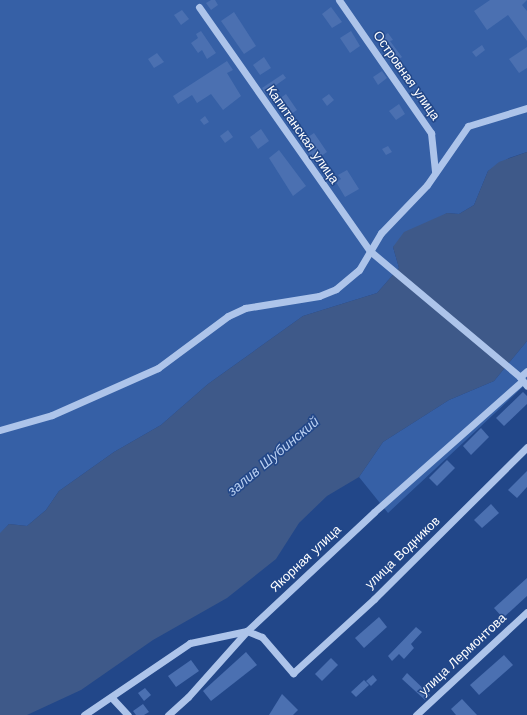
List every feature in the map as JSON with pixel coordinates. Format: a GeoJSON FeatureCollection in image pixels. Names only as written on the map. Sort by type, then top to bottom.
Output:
{"type":"FeatureCollection","features":[{"type":"Feature","properties":{"kind":"street","name":"Островная улица"},"geometry":{"type":"LineString","coordinates":[[339,0],[431,133],[435,172]]}},
{"type":"Feature","properties":{"kind":"street","name":"Капитанская улица"},"geometry":{"type":"LineString","coordinates":[[199,7],[370,251],[391,272],[523,382]]}},
{"type":"Feature","properties":{"kind":"street"},"geometry":{"type":"LineString","coordinates":[[0,430],[59,412],[158,368],[228,316],[245,308],[319,296],[336,289],[359,270],[381,233],[413,201],[468,126],[527,108]]}},
{"type":"Feature","properties":{"kind":"street","name":"Якорная улица"},"geometry":{"type":"LineString","coordinates":[[168,715],[188,697],[247,631],[374,512],[523,382],[527,371]]}},
{"type":"Feature","properties":{"kind":"street","name":"улица Водников"},"geometry":{"type":"LineString","coordinates":[[247,631],[262,637],[293,673],[374,599],[527,447]]}},
{"type":"Feature","properties":{"kind":"street","name":"улица Лермонтова"},"geometry":{"type":"LineString","coordinates":[[416,715],[527,612]]}},
{"type":"Feature","properties":{"kind":"street"},"geometry":{"type":"LineString","coordinates":[[84,715],[112,698],[165,657],[190,643],[247,631]]}},
{"type":"Feature","properties":{"kind":"street"},"geometry":{"type":"LineString","coordinates":[[112,698],[128,715]]}},
{"type":"Feature","properties":{"kind":"shaded area"},"geometry":{"type":"Polygon","coordinates":[[[0,0],[527,0],[527,152],[509,158],[488,171],[474,205],[459,214],[447,213],[393,247],[399,268],[377,293],[303,316],[208,384],[161,425],[114,452],[59,491],[46,510],[27,526],[9,524],[0,534],[0,0]]]}},
{"type":"Feature","properties":{"kind":"shaded area"},"geometry":{"type":"Polygon","coordinates":[[[527,341],[527,383],[388,513],[359,477],[383,442],[449,400],[494,381],[527,341]]]}},
{"type":"Feature","properties":{"kind":"water","name":"залив Шубинский"},"geometry":{"type":"Polygon","coordinates":[[[527,152],[527,341],[494,381],[449,400],[383,442],[359,477],[327,496],[299,523],[276,559],[227,598],[153,640],[81,690],[27,715],[0,715],[0,533],[9,524],[27,526],[46,510],[59,491],[114,452],[161,425],[208,384],[303,316],[377,293],[399,268],[393,247],[404,232],[447,213],[459,214],[474,205],[488,171],[499,162],[527,152]]]}},
{"type":"Feature","properties":{"kind":"building"},"geometry":{"type":"Polygon","coordinates":[[[211,0],[215,0],[218,5],[211,10],[206,3],[211,0]]]}},
{"type":"Feature","properties":{"kind":"building"},"geometry":{"type":"Polygon","coordinates":[[[490,0],[527,0],[522,5],[527,11],[527,41],[508,15],[487,30],[474,11],[490,0]]]}},
{"type":"Feature","properties":{"kind":"building"},"geometry":{"type":"Polygon","coordinates":[[[331,7],[342,22],[332,28],[322,14],[331,7]]]}},
{"type":"Feature","properties":{"kind":"building"},"geometry":{"type":"Polygon","coordinates":[[[182,10],[189,19],[181,25],[174,15],[182,10]]]}},
{"type":"Feature","properties":{"kind":"building"},"geometry":{"type":"Polygon","coordinates":[[[234,12],[256,46],[244,54],[221,21],[234,12]]]}},
{"type":"Feature","properties":{"kind":"building"},"geometry":{"type":"Polygon","coordinates":[[[201,31],[216,53],[207,59],[202,50],[198,53],[191,43],[198,38],[196,34],[201,31]]]}},
{"type":"Feature","properties":{"kind":"building"},"geometry":{"type":"Polygon","coordinates":[[[351,31],[360,46],[350,53],[340,38],[351,31]]]}},
{"type":"Feature","properties":{"kind":"building"},"geometry":{"type":"Polygon","coordinates":[[[388,33],[393,40],[390,41],[402,57],[392,64],[378,40],[388,33]]]}},
{"type":"Feature","properties":{"kind":"building"},"geometry":{"type":"Polygon","coordinates":[[[482,45],[485,50],[476,57],[472,52],[482,45]]]}},
{"type":"Feature","properties":{"kind":"building"},"geometry":{"type":"Polygon","coordinates":[[[527,47],[527,68],[519,73],[509,59],[527,47]]]}},
{"type":"Feature","properties":{"kind":"building"},"geometry":{"type":"Polygon","coordinates":[[[157,53],[164,62],[154,68],[148,59],[157,53]]]}},
{"type":"Feature","properties":{"kind":"building"},"geometry":{"type":"Polygon","coordinates":[[[264,57],[271,68],[260,75],[253,65],[264,57]]]}},
{"type":"Feature","properties":{"kind":"building"},"geometry":{"type":"Polygon","coordinates":[[[227,61],[233,70],[227,73],[241,96],[223,110],[211,94],[197,103],[192,95],[178,104],[173,96],[227,61]]]}},
{"type":"Feature","properties":{"kind":"building"},"geometry":{"type":"Polygon","coordinates":[[[382,71],[387,78],[378,85],[373,77],[382,71]]]}},
{"type":"Feature","properties":{"kind":"building"},"geometry":{"type":"Polygon","coordinates":[[[283,74],[286,78],[265,93],[262,88],[283,74]]]}},
{"type":"Feature","properties":{"kind":"building"},"geometry":{"type":"Polygon","coordinates":[[[286,94],[297,110],[285,118],[275,102],[286,94]]]}},
{"type":"Feature","properties":{"kind":"building"},"geometry":{"type":"Polygon","coordinates":[[[329,94],[334,100],[327,106],[322,99],[329,94]]]}},
{"type":"Feature","properties":{"kind":"building"},"geometry":{"type":"Polygon","coordinates":[[[399,104],[405,114],[396,120],[389,111],[399,104]]]}},
{"type":"Feature","properties":{"kind":"building"},"geometry":{"type":"Polygon","coordinates":[[[205,116],[209,122],[204,125],[200,120],[205,116]]]}},
{"type":"Feature","properties":{"kind":"building"},"geometry":{"type":"Polygon","coordinates":[[[261,129],[269,141],[258,149],[250,137],[261,129]]]}},
{"type":"Feature","properties":{"kind":"building"},"geometry":{"type":"Polygon","coordinates":[[[228,130],[233,137],[225,143],[220,136],[228,130]]]}},
{"type":"Feature","properties":{"kind":"building"},"geometry":{"type":"Polygon","coordinates":[[[314,133],[327,152],[314,161],[304,146],[308,144],[305,139],[314,133]]]}},
{"type":"Feature","properties":{"kind":"building"},"geometry":{"type":"Polygon","coordinates":[[[388,146],[392,152],[386,155],[382,149],[388,146]]]}},
{"type":"Feature","properties":{"kind":"building"},"geometry":{"type":"Polygon","coordinates":[[[279,150],[306,186],[293,196],[269,158],[279,150]]]}},
{"type":"Feature","properties":{"kind":"building"},"geometry":{"type":"Polygon","coordinates":[[[347,170],[359,189],[345,197],[336,182],[341,179],[338,175],[347,170]]]}},
{"type":"Feature","properties":{"kind":"building"},"geometry":{"type":"Polygon","coordinates":[[[523,392],[527,396],[527,404],[504,426],[496,418],[523,392]]]}},
{"type":"Feature","properties":{"kind":"building"},"geometry":{"type":"Polygon","coordinates":[[[481,428],[489,437],[471,455],[463,446],[481,428]]]}},
{"type":"Feature","properties":{"kind":"building"},"geometry":{"type":"Polygon","coordinates":[[[447,460],[455,468],[437,486],[429,478],[447,460]]]}},
{"type":"Feature","properties":{"kind":"building"},"geometry":{"type":"Polygon","coordinates":[[[527,471],[527,487],[517,498],[508,490],[527,471]]]}},
{"type":"Feature","properties":{"kind":"building"},"geometry":{"type":"Polygon","coordinates":[[[491,504],[499,513],[482,528],[474,520],[491,504]]]}},
{"type":"Feature","properties":{"kind":"building"},"geometry":{"type":"Polygon","coordinates":[[[527,578],[527,596],[503,618],[494,608],[527,578]]]}},
{"type":"Feature","properties":{"kind":"building"},"geometry":{"type":"Polygon","coordinates":[[[379,617],[387,627],[364,648],[355,638],[379,617]]]}},
{"type":"Feature","properties":{"kind":"building"},"geometry":{"type":"Polygon","coordinates":[[[416,627],[422,632],[411,644],[414,648],[404,659],[399,654],[392,661],[388,656],[416,627]]]}},
{"type":"Feature","properties":{"kind":"building"},"geometry":{"type":"Polygon","coordinates":[[[246,652],[257,665],[211,701],[203,691],[246,652]]]}},
{"type":"Feature","properties":{"kind":"building"},"geometry":{"type":"Polygon","coordinates":[[[504,655],[513,665],[479,695],[470,685],[504,655]]]}},
{"type":"Feature","properties":{"kind":"building"},"geometry":{"type":"Polygon","coordinates":[[[331,658],[338,665],[322,681],[315,674],[331,658]]]}},
{"type":"Feature","properties":{"kind":"building"},"geometry":{"type":"Polygon","coordinates":[[[191,660],[199,671],[176,687],[168,676],[191,660]]]}},
{"type":"Feature","properties":{"kind":"building"},"geometry":{"type":"Polygon","coordinates":[[[407,673],[430,695],[425,700],[402,679],[407,673]]]}},
{"type":"Feature","properties":{"kind":"building"},"geometry":{"type":"Polygon","coordinates":[[[373,675],[377,680],[371,686],[366,681],[373,675]]]}},
{"type":"Feature","properties":{"kind":"building"},"geometry":{"type":"Polygon","coordinates":[[[364,680],[369,685],[356,697],[351,692],[364,680]]]}},
{"type":"Feature","properties":{"kind":"building"},"geometry":{"type":"Polygon","coordinates":[[[145,688],[151,695],[144,701],[138,693],[145,688]]]}},
{"type":"Feature","properties":{"kind":"building"},"geometry":{"type":"Polygon","coordinates":[[[282,694],[298,710],[293,715],[269,715],[282,694]]]}},
{"type":"Feature","properties":{"kind":"building"},"geometry":{"type":"Polygon","coordinates":[[[462,699],[477,715],[456,715],[451,709],[462,699]]]}},
{"type":"Feature","properties":{"kind":"building"},"geometry":{"type":"Polygon","coordinates":[[[143,704],[149,712],[144,715],[136,715],[133,711],[143,704]]]}}]}
